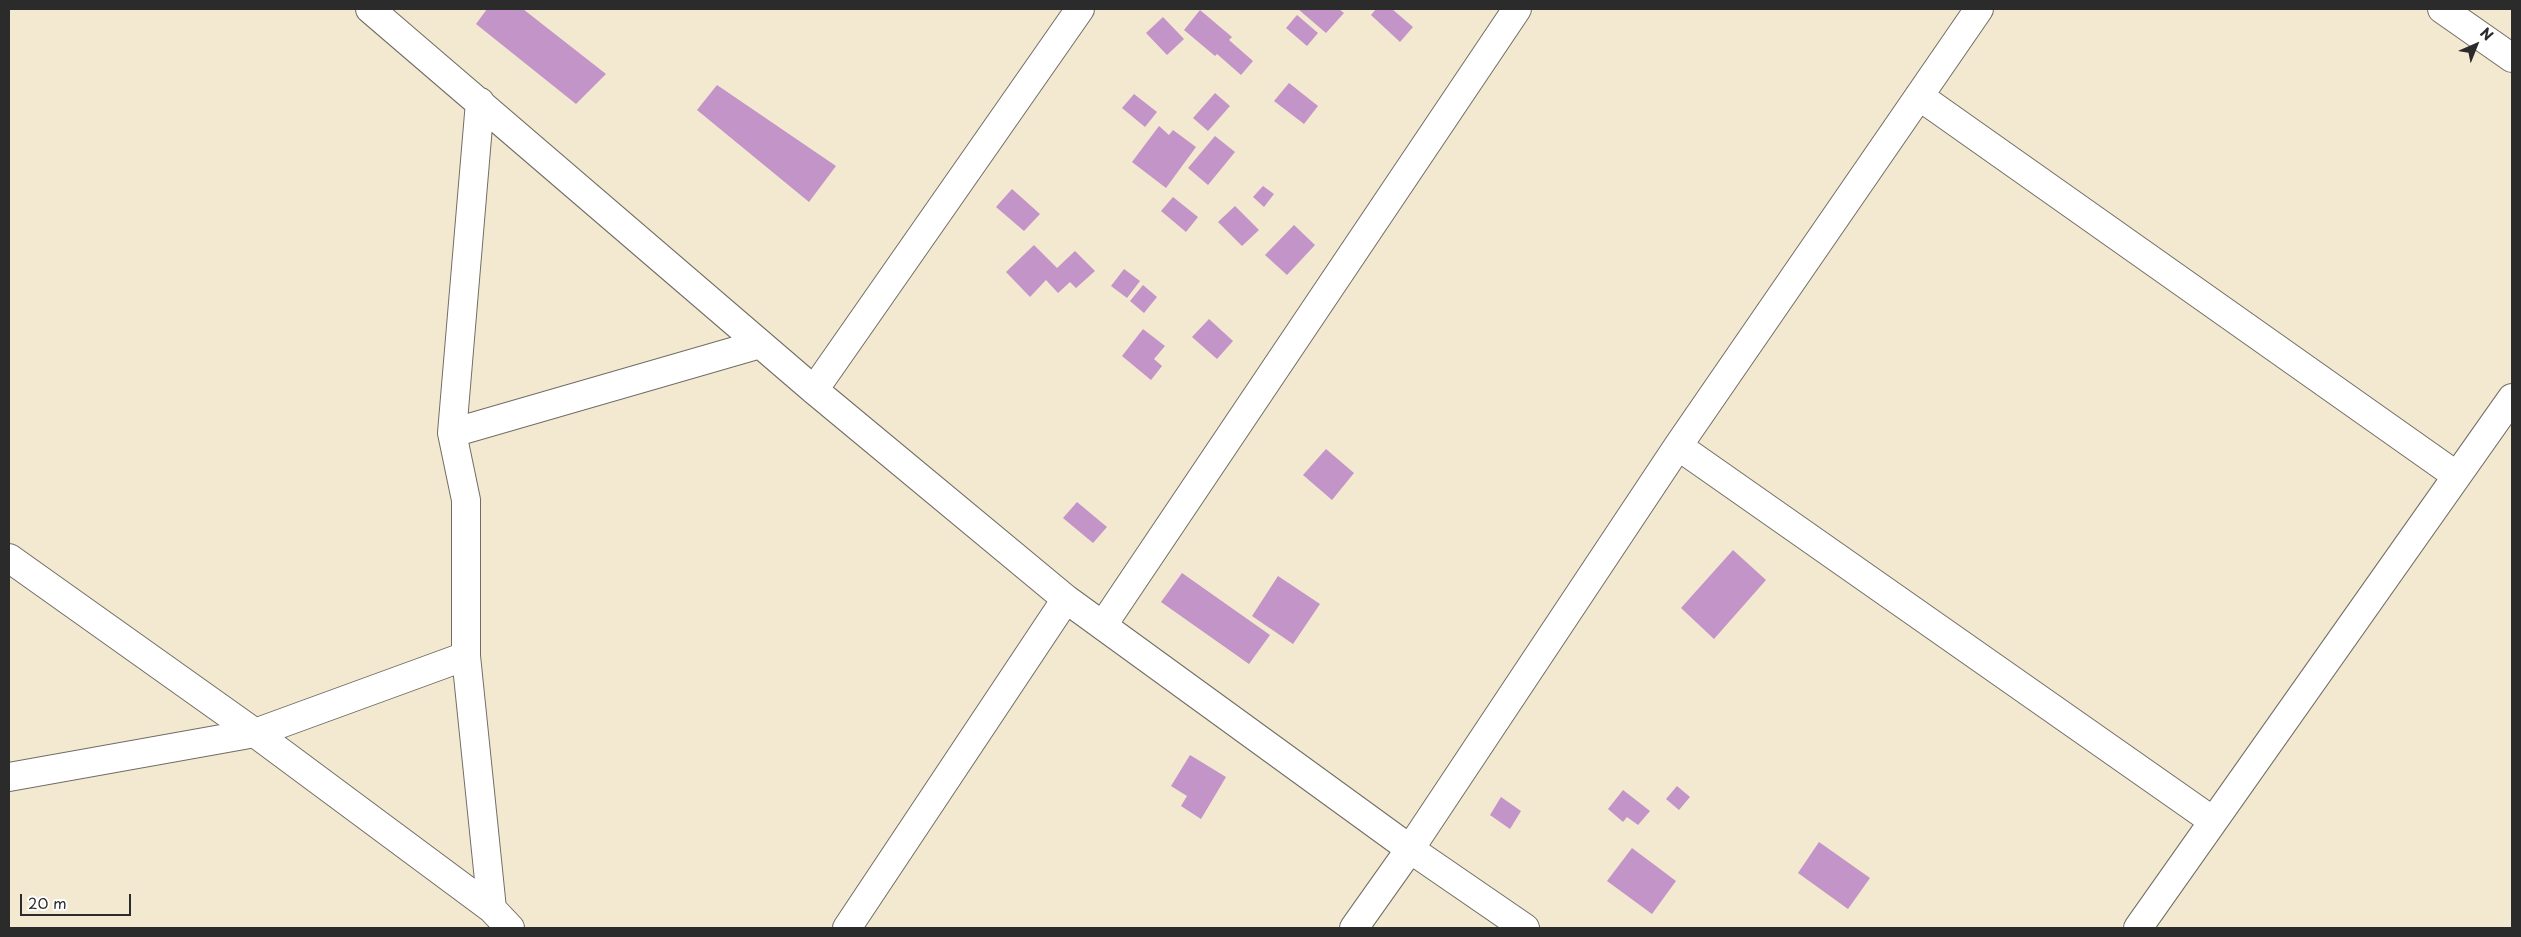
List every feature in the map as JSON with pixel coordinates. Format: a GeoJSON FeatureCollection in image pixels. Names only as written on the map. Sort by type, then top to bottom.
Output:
{"type":"FeatureCollection","features":[{"type":"Feature","properties":{"kind":"street"},"geometry":{"type":"LineString","coordinates":[[370,9],[814,390],[1066,599],[1410,849],[1525,928]]}},
{"type":"Feature","properties":{"kind":"street"},"geometry":{"type":"LineString","coordinates":[[814,390],[1080,9]]}},
{"type":"Feature","properties":{"kind":"street"},"geometry":{"type":"LineString","coordinates":[[1103,626],[1517,9]]}},
{"type":"Feature","properties":{"kind":"street"},"geometry":{"type":"LineString","coordinates":[[1354,928],[1410,849],[1678,446],[1979,9]]}},
{"type":"Feature","properties":{"kind":"street"},"geometry":{"type":"LineString","coordinates":[[2442,9],[2512,58]]}},
{"type":"Feature","properties":{"kind":"street"},"geometry":{"type":"LineString","coordinates":[[1919,96],[2457,476]]}},
{"type":"Feature","properties":{"kind":"street"},"geometry":{"type":"LineString","coordinates":[[480,102],[452,433],[466,500],[466,656],[501,919]]}},
{"type":"Feature","properties":{"kind":"street"},"geometry":{"type":"LineString","coordinates":[[452,433],[760,344]]}},
{"type":"Feature","properties":{"kind":"street"},"geometry":{"type":"LineString","coordinates":[[2138,928],[2512,398]]}},
{"type":"Feature","properties":{"kind":"street"},"geometry":{"type":"LineString","coordinates":[[1678,446],[2212,821]]}},
{"type":"Feature","properties":{"kind":"street"},"geometry":{"type":"LineString","coordinates":[[9,558],[255,733],[501,919]]}},
{"type":"Feature","properties":{"kind":"street"},"geometry":{"type":"LineString","coordinates":[[847,928],[1066,599]]}},
{"type":"Feature","properties":{"kind":"street"},"geometry":{"type":"LineString","coordinates":[[9,777],[255,733],[466,656]]}},
{"type":"Feature","properties":{"kind":"building"},"geometry":{"type":"Polygon","coordinates":[[[487,9],[523,9],[606,74],[576,104],[476,24],[487,9]]]}},
{"type":"Feature","properties":{"kind":"building"},"geometry":{"type":"Polygon","coordinates":[[[1298,9],[1339,9],[1344,13],[1326,33],[1298,9]]]}},
{"type":"Feature","properties":{"kind":"building"},"geometry":{"type":"Polygon","coordinates":[[[1376,9],[1392,9],[1413,27],[1400,42],[1371,15],[1376,9]]]}},
{"type":"Feature","properties":{"kind":"building"},"geometry":{"type":"Polygon","coordinates":[[[1200,10],[1232,37],[1229,40],[1253,61],[1241,75],[1217,54],[1215,56],[1184,30],[1200,10]]]}},
{"type":"Feature","properties":{"kind":"building"},"geometry":{"type":"Polygon","coordinates":[[[1297,15],[1318,33],[1307,46],[1286,28],[1297,15]]]}},
{"type":"Feature","properties":{"kind":"building"},"geometry":{"type":"Polygon","coordinates":[[[1163,17],[1184,39],[1167,55],[1146,33],[1163,17]]]}},
{"type":"Feature","properties":{"kind":"building"},"geometry":{"type":"Polygon","coordinates":[[[1289,83],[1318,106],[1304,124],[1274,101],[1289,83]]]}},
{"type":"Feature","properties":{"kind":"building"},"geometry":{"type":"Polygon","coordinates":[[[717,85],[836,166],[809,202],[697,110],[717,85]]]}},
{"type":"Feature","properties":{"kind":"building"},"geometry":{"type":"Polygon","coordinates":[[[1215,93],[1230,106],[1208,131],[1193,118],[1215,93]]]}},
{"type":"Feature","properties":{"kind":"building"},"geometry":{"type":"Polygon","coordinates":[[[1134,94],[1157,112],[1145,127],[1122,108],[1134,94]]]}},
{"type":"Feature","properties":{"kind":"building"},"geometry":{"type":"Polygon","coordinates":[[[1159,126],[1169,135],[1173,130],[1196,147],[1166,188],[1132,162],[1159,126]]]}},
{"type":"Feature","properties":{"kind":"building"},"geometry":{"type":"Polygon","coordinates":[[[1215,136],[1235,152],[1208,185],[1188,168],[1215,136]]]}},
{"type":"Feature","properties":{"kind":"building"},"geometry":{"type":"Polygon","coordinates":[[[1263,186],[1274,194],[1264,207],[1253,197],[1263,186]]]}},
{"type":"Feature","properties":{"kind":"building"},"geometry":{"type":"Polygon","coordinates":[[[1012,189],[1040,214],[1024,231],[996,207],[1012,189]]]}},
{"type":"Feature","properties":{"kind":"building"},"geometry":{"type":"Polygon","coordinates":[[[1173,197],[1198,217],[1186,232],[1161,211],[1173,197]]]}},
{"type":"Feature","properties":{"kind":"building"},"geometry":{"type":"Polygon","coordinates":[[[1235,206],[1259,230],[1242,246],[1218,222],[1235,206]]]}},
{"type":"Feature","properties":{"kind":"building"},"geometry":{"type":"Polygon","coordinates":[[[1294,225],[1315,245],[1287,275],[1265,255],[1294,225]]]}},
{"type":"Feature","properties":{"kind":"building"},"geometry":{"type":"Polygon","coordinates":[[[1034,245],[1057,268],[1075,251],[1095,271],[1076,288],[1070,282],[1058,293],[1046,280],[1030,297],[1006,272],[1034,245]]]}},
{"type":"Feature","properties":{"kind":"building"},"geometry":{"type":"Polygon","coordinates":[[[1124,269],[1140,281],[1127,298],[1111,286],[1124,269]]]}},
{"type":"Feature","properties":{"kind":"building"},"geometry":{"type":"Polygon","coordinates":[[[1143,285],[1157,297],[1144,313],[1130,301],[1143,285]]]}},
{"type":"Feature","properties":{"kind":"building"},"geometry":{"type":"Polygon","coordinates":[[[1209,319],[1233,341],[1217,359],[1192,337],[1209,319]]]}},
{"type":"Feature","properties":{"kind":"building"},"geometry":{"type":"Polygon","coordinates":[[[1143,329],[1165,346],[1154,359],[1162,366],[1151,380],[1122,356],[1143,329]]]}},
{"type":"Feature","properties":{"kind":"building"},"geometry":{"type":"Polygon","coordinates":[[[1326,449],[1354,473],[1332,500],[1303,475],[1326,449]]]}},
{"type":"Feature","properties":{"kind":"building"},"geometry":{"type":"Polygon","coordinates":[[[1077,502],[1107,527],[1093,543],[1063,518],[1077,502]]]}},
{"type":"Feature","properties":{"kind":"building"},"geometry":{"type":"Polygon","coordinates":[[[1733,550],[1766,580],[1714,639],[1681,608],[1733,550]]]}},
{"type":"Feature","properties":{"kind":"building"},"geometry":{"type":"Polygon","coordinates":[[[1182,573],[1270,635],[1249,664],[1161,602],[1182,573]]]}},
{"type":"Feature","properties":{"kind":"building"},"geometry":{"type":"Polygon","coordinates":[[[1278,576],[1320,604],[1293,644],[1252,616],[1278,576]]]}},
{"type":"Feature","properties":{"kind":"building"},"geometry":{"type":"Polygon","coordinates":[[[1190,755],[1226,777],[1201,819],[1181,806],[1187,796],[1171,786],[1190,755]]]}},
{"type":"Feature","properties":{"kind":"building"},"geometry":{"type":"Polygon","coordinates":[[[1677,786],[1690,797],[1679,810],[1666,799],[1677,786]]]}},
{"type":"Feature","properties":{"kind":"building"},"geometry":{"type":"Polygon","coordinates":[[[1623,790],[1650,811],[1638,825],[1627,817],[1623,822],[1608,809],[1623,790]]]}},
{"type":"Feature","properties":{"kind":"building"},"geometry":{"type":"Polygon","coordinates":[[[1501,797],[1521,811],[1510,829],[1490,815],[1501,797]]]}},
{"type":"Feature","properties":{"kind":"building"},"geometry":{"type":"Polygon","coordinates":[[[1819,842],[1870,878],[1848,909],[1798,873],[1819,842]]]}},
{"type":"Feature","properties":{"kind":"building"},"geometry":{"type":"Polygon","coordinates":[[[1632,848],[1676,881],[1652,914],[1607,881],[1632,848]]]}}]}
